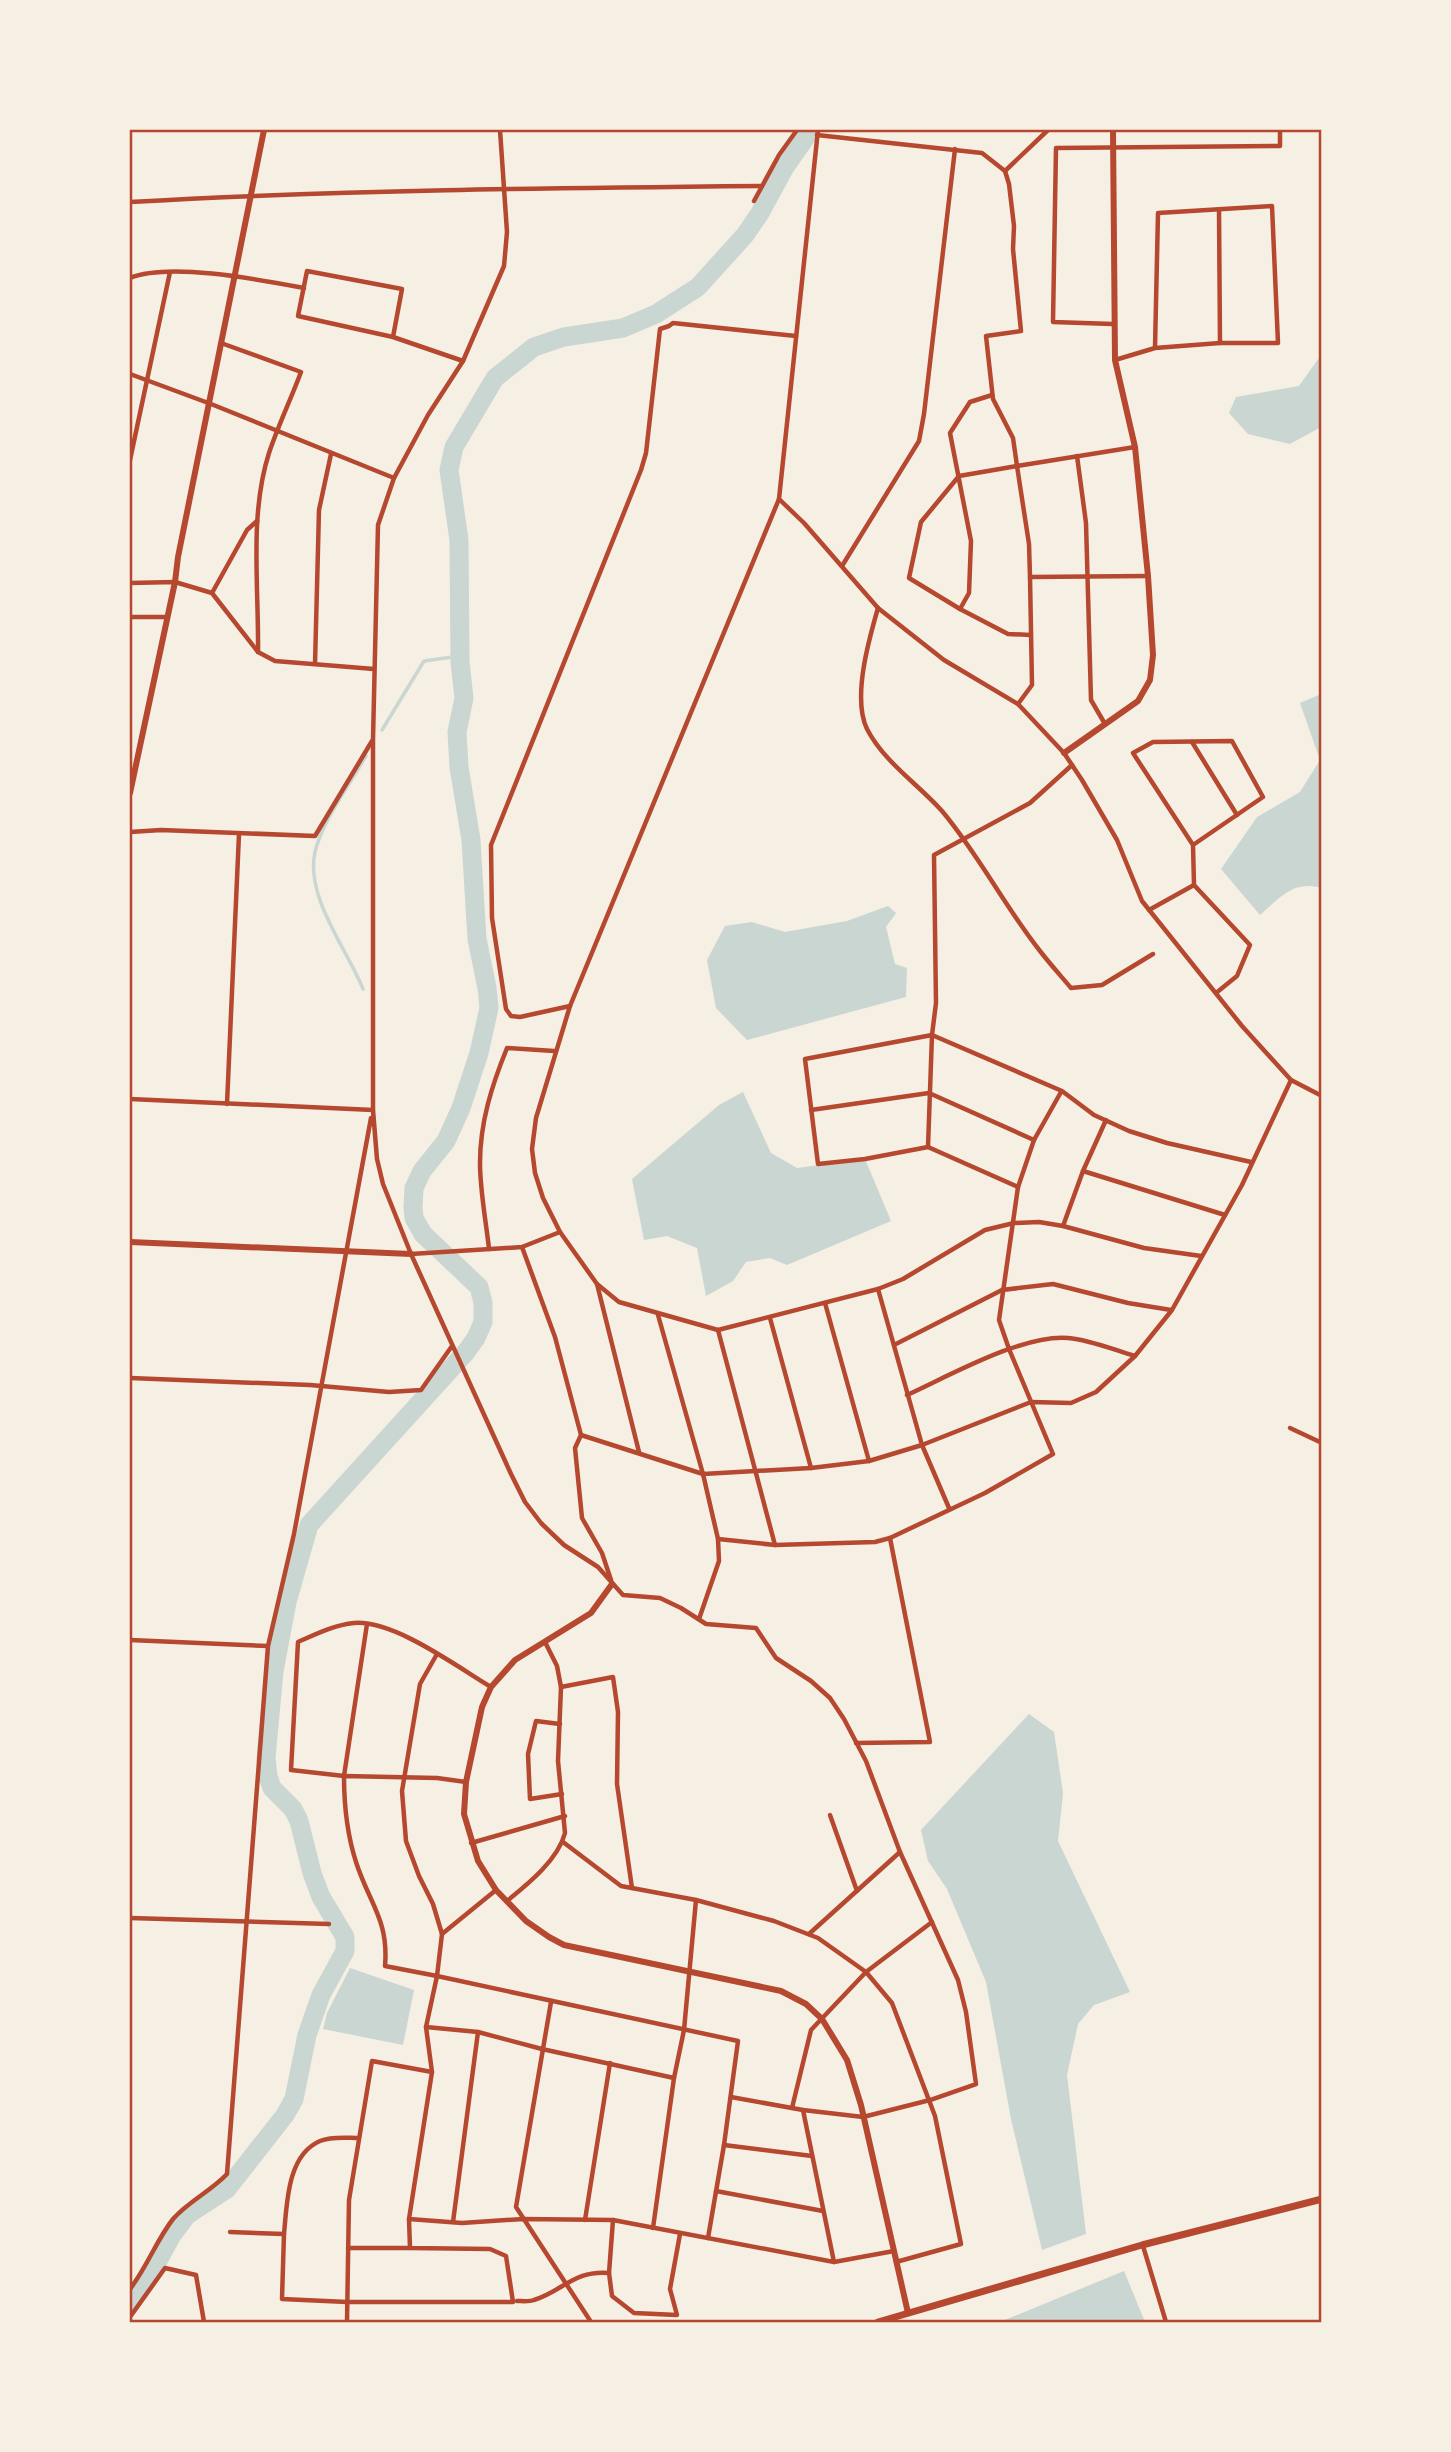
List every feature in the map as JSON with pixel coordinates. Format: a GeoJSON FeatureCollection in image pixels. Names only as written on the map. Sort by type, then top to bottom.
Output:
{"type":"FeatureCollection","features":[{"type":"Feature","properties":{"kind":"main road"},"geometry":{"type":"LineString","coordinates":[[878,2322],[1142,2245],[1321,2199]]}},
{"type":"Feature","properties":{"kind":"street"},"geometry":{"type":"LineString","coordinates":[[130,793],[176,582],[178,557],[237,275],[264,130]]}},
{"type":"Feature","properties":{"kind":"street"},"geometry":{"type":"LineString","coordinates":[[500,130],[507,232],[504,266],[463,361],[428,415],[394,478],[378,524],[373,739],[373,1110],[377,1159],[383,1184],[452,1346],[525,1502],[549,1530],[564,1545],[598,1567],[623,1595],[660,1598],[706,1624],[756,1628],[776,1658],[811,1681],[830,1698],[844,1719],[866,1762],[900,1852],[958,1980],[966,2012],[976,2084],[930,2100],[863,2117],[731,2097]]}},
{"type":"Feature","properties":{"kind":"street"},"geometry":{"type":"LineString","coordinates":[[754,201],[797,130]]}},
{"type":"Feature","properties":{"kind":"street"},"geometry":{"type":"LineString","coordinates":[[1005,171],[1048,130]]}},
{"type":"Feature","properties":{"kind":"street"},"geometry":{"type":"LineString","coordinates":[[1064,753],[1138,701],[1150,680],[1153,655],[1135,447],[1115,360],[1113,130]]}},
{"type":"Feature","properties":{"kind":"street"},"geometry":{"type":"LineString","coordinates":[[1113,324],[1053,322],[1056,148],[1280,146],[1280,130]]}},
{"type":"Feature","properties":{"kind":"street"},"geometry":{"type":"LineString","coordinates":[[1018,704],[1031,685],[1029,544],[1013,438],[992,395],[986,336],[1021,331],[1013,249],[1014,226],[1005,171],[982,153],[818,133],[779,499],[570,1006],[554,1051],[536,1118],[532,1149],[535,1173],[543,1198],[560,1232],[597,1284],[619,1302],[718,1330],[878,1289],[903,1279],[985,1230],[1014,1223],[1039,1222],[1063,1226],[1144,1248],[1201,1256]]}},
{"type":"Feature","properties":{"kind":"street"},"geometry":{"type":"LineString","coordinates":[[842,566],[919,441],[955,149]]}},
{"type":"Feature","properties":{"kind":"street"},"geometry":{"type":"LineString","coordinates":[[130,202],[252,195],[505,188],[762,186]]}},
{"type":"Feature","properties":{"kind":"street"},"geometry":{"type":"LineString","coordinates":[[1115,360],[1155,348],[1220,343],[1278,343],[1272,206],[1158,213],[1155,348]]}},
{"type":"Feature","properties":{"kind":"street"},"geometry":{"type":"LineString","coordinates":[[1219,210],[1220,343]]}},
{"type":"Feature","properties":{"kind":"street"},"geometry":{"type":"LineString","coordinates":[[393,337],[402,289],[307,271],[298,316],[393,337],[463,361]]}},
{"type":"Feature","properties":{"kind":"street"},"geometry":{"type":"LineString","coordinates":[[130,460],[170,272]]}},
{"type":"Feature","properties":{"kind":"street"},"geometry":{"type":"LineString","coordinates":[[130,278],[170,272],[237,275],[304,288]]}},
{"type":"Feature","properties":{"kind":"street"},"geometry":{"type":"LineString","coordinates":[[570,1006],[520,1017],[511,1016],[506,1009],[492,918],[491,845],[641,470],[646,453],[660,329],[673,323],[796,336]]}},
{"type":"Feature","properties":{"kind":"street"},"geometry":{"type":"LineString","coordinates":[[221,343],[301,372],[269,453],[257,521],[258,652]]}},
{"type":"Feature","properties":{"kind":"street"},"geometry":{"type":"LineString","coordinates":[[130,374],[394,478]]}},
{"type":"Feature","properties":{"kind":"street"},"geometry":{"type":"LineString","coordinates":[[960,609],[969,593],[971,541],[950,433],[970,402],[992,395]]}},
{"type":"Feature","properties":{"kind":"street"},"geometry":{"type":"LineString","coordinates":[[1031,635],[1007,634],[909,578],[921,522],[959,476],[1135,447]]}},
{"type":"Feature","properties":{"kind":"street"},"geometry":{"type":"LineString","coordinates":[[315,664],[318,510],[331,454]]}},
{"type":"Feature","properties":{"kind":"street"},"geometry":{"type":"LineString","coordinates":[[1077,456],[1086,523],[1091,700],[1105,724]]}},
{"type":"Feature","properties":{"kind":"street"},"geometry":{"type":"LineString","coordinates":[[779,499],[804,523],[878,608],[944,660],[1018,704],[1064,753],[1117,840],[1142,901],[1291,1080],[1321,1096]]}},
{"type":"Feature","properties":{"kind":"street"},"geometry":{"type":"LineString","coordinates":[[212,593],[247,530],[257,521]]}},
{"type":"Feature","properties":{"kind":"street"},"geometry":{"type":"LineString","coordinates":[[1030,578],[1148,576]]}},
{"type":"Feature","properties":{"kind":"street"},"geometry":{"type":"LineString","coordinates":[[130,583],[176,582],[212,593],[258,652],[275,661],[374,669]]}},
{"type":"Feature","properties":{"kind":"street"},"geometry":{"type":"LineString","coordinates":[[878,608],[869,640],[861,693],[866,727],[886,756],[941,810],[964,839],[1039,950],[1071,988],[1102,985],[1153,954]]}},
{"type":"Feature","properties":{"kind":"street"},"geometry":{"type":"LineString","coordinates":[[130,617],[167,617]]}},
{"type":"Feature","properties":{"kind":"street"},"geometry":{"type":"LineString","coordinates":[[130,832],[160,830],[315,836],[373,739]]}},
{"type":"Feature","properties":{"kind":"street"},"geometry":{"type":"LineString","coordinates":[[1192,741],[1237,814]]}},
{"type":"Feature","properties":{"kind":"street"},"geometry":{"type":"LineString","coordinates":[[1192,845],[1263,797],[1232,741],[1153,742],[1133,753],[1192,845],[1194,886],[1250,945],[1237,976],[1216,993]]}},
{"type":"Feature","properties":{"kind":"street"},"geometry":{"type":"LineString","coordinates":[[928,1147],[932,1035],[936,1003],[934,855],[1030,803],[1072,765]]}},
{"type":"Feature","properties":{"kind":"street"},"geometry":{"type":"LineString","coordinates":[[227,1104],[239,834]]}},
{"type":"Feature","properties":{"kind":"street"},"geometry":{"type":"LineString","coordinates":[[1149,910],[1194,886]]}},
{"type":"Feature","properties":{"kind":"street"},"geometry":{"type":"LineString","coordinates":[[1018,1187],[928,1147],[818,1164],[805,1059],[932,1035],[1062,1091],[1106,1121],[1167,1143],[1251,1162]]}},
{"type":"Feature","properties":{"kind":"street"},"geometry":{"type":"LineString","coordinates":[[489,1249],[480,1164],[486,1110],[494,1081],[507,1048],[554,1051]]}},
{"type":"Feature","properties":{"kind":"street"},"geometry":{"type":"LineString","coordinates":[[581,1435],[703,1474],[811,1468],[869,1461],[922,1445],[1031,1402],[1071,1403],[1096,1392],[1135,1356],[1171,1310],[1242,1185],[1291,1080]]}},
{"type":"Feature","properties":{"kind":"street"},"geometry":{"type":"LineString","coordinates":[[718,1539],[775,1545],[875,1542],[890,1538],[985,1493],[1053,1454],[999,1320],[1018,1187],[1034,1140],[1062,1091]]}},
{"type":"Feature","properties":{"kind":"street"},"geometry":{"type":"LineString","coordinates":[[811,1110],[929,1093],[1034,1140]]}},
{"type":"Feature","properties":{"kind":"street"},"geometry":{"type":"LineString","coordinates":[[130,1099],[373,1110]]}},
{"type":"Feature","properties":{"kind":"street"},"geometry":{"type":"LineString","coordinates":[[130,2289],[143,2272],[171,2222],[184,2208],[228,2174],[268,1646],[294,1534],[319,1387],[373,1110]]}},
{"type":"Feature","properties":{"kind":"street"},"geometry":{"type":"LineString","coordinates":[[1063,1226],[1083,1171],[1106,1121]]}},
{"type":"Feature","properties":{"kind":"street"},"geometry":{"type":"LineString","coordinates":[[1083,1171],[1225,1215]]}},
{"type":"Feature","properties":{"kind":"street"},"geometry":{"type":"LineString","coordinates":[[130,1242],[411,1254],[522,1247],[560,1232]]}},
{"type":"Feature","properties":{"kind":"street"},"geometry":{"type":"LineString","coordinates":[[522,1247],[555,1337],[581,1435],[575,1448],[582,1518],[602,1553],[612,1584]]}},
{"type":"Feature","properties":{"kind":"street"},"geometry":{"type":"LineString","coordinates":[[597,1284],[639,1452]]}},
{"type":"Feature","properties":{"kind":"street"},"geometry":{"type":"LineString","coordinates":[[894,1345],[1002,1290],[1053,1284],[1128,1303],[1171,1310]]}},
{"type":"Feature","properties":{"kind":"street"},"geometry":{"type":"LineString","coordinates":[[878,1289],[922,1445],[949,1508]]}},
{"type":"Feature","properties":{"kind":"street"},"geometry":{"type":"LineString","coordinates":[[825,1303],[869,1461]]}},
{"type":"Feature","properties":{"kind":"street"},"geometry":{"type":"LineString","coordinates":[[657,1314],[703,1474],[718,1539],[719,1561],[699,1619]]}},
{"type":"Feature","properties":{"kind":"street"},"geometry":{"type":"LineString","coordinates":[[770,1318],[811,1468]]}},
{"type":"Feature","properties":{"kind":"street"},"geometry":{"type":"LineString","coordinates":[[718,1330],[775,1545]]}},
{"type":"Feature","properties":{"kind":"street"},"geometry":{"type":"LineString","coordinates":[[907,1395],[1009,1349],[1039,1339],[1069,1338],[1135,1356]]}},
{"type":"Feature","properties":{"kind":"street"},"geometry":{"type":"LineString","coordinates":[[130,1377],[389,1392],[421,1390],[452,1346]]}},
{"type":"Feature","properties":{"kind":"street"},"geometry":{"type":"LineString","coordinates":[[1290,1428],[1321,1443]]}},
{"type":"Feature","properties":{"kind":"street"},"geometry":{"type":"LineString","coordinates":[[856,1743],[930,1742],[890,1538]]}},
{"type":"Feature","properties":{"kind":"street"},"geometry":{"type":"LineString","coordinates":[[612,1584],[591,1613],[515,1660],[491,1687],[482,1707],[466,1782],[464,1814],[478,1861],[496,1890],[526,1921],[564,1944],[781,1991],[806,2004],[822,2019],[847,2060],[863,2117],[908,2313]]}},
{"type":"Feature","properties":{"kind":"street"},"geometry":{"type":"LineString","coordinates":[[466,1782],[438,1778],[344,1776],[291,1770],[298,1642],[330,1628],[354,1623],[367,1624],[401,1633],[491,1687]]}},
{"type":"Feature","properties":{"kind":"street"},"geometry":{"type":"LineString","coordinates":[[367,1624],[344,1776],[344,1802],[348,1834],[363,1883],[385,1933],[385,1966],[738,2041],[708,2239]]}},
{"type":"Feature","properties":{"kind":"street"},"geometry":{"type":"LineString","coordinates":[[130,1640],[268,1646]]}},
{"type":"Feature","properties":{"kind":"street"},"geometry":{"type":"LineString","coordinates":[[506,1901],[554,1856],[563,1842],[565,1816],[558,1761],[562,1687],[557,1666],[544,1641]]}},
{"type":"Feature","properties":{"kind":"street"},"geometry":{"type":"LineString","coordinates":[[410,2248],[409,2218],[432,2072],[426,2027],[437,1976],[442,1934],[433,1904],[406,1841],[402,1791],[420,1684],[437,1654]]}},
{"type":"Feature","properties":{"kind":"street"},"geometry":{"type":"LineString","coordinates":[[562,1687],[613,1677],[618,1712],[617,1784],[632,1888]]}},
{"type":"Feature","properties":{"kind":"street"},"geometry":{"type":"LineString","coordinates":[[560,1724],[536,1721],[528,1754],[530,1799],[562,1794]]}},
{"type":"Feature","properties":{"kind":"street"},"geometry":{"type":"LineString","coordinates":[[830,1815],[857,1891]]}},
{"type":"Feature","properties":{"kind":"street"},"geometry":{"type":"LineString","coordinates":[[471,1843],[565,1816]]}},
{"type":"Feature","properties":{"kind":"street"},"geometry":{"type":"LineString","coordinates":[[563,1842],[621,1886],[696,1900],[774,1921],[809,1934],[839,1951],[866,1972],[891,2003],[935,2116],[961,2245],[896,2262]]}},
{"type":"Feature","properties":{"kind":"street"},"geometry":{"type":"LineString","coordinates":[[809,1934],[900,1852]]}},
{"type":"Feature","properties":{"kind":"street"},"geometry":{"type":"LineString","coordinates":[[442,1934],[496,1890]]}},
{"type":"Feature","properties":{"kind":"street"},"geometry":{"type":"LineString","coordinates":[[653,2228],[674,2078],[684,2030],[696,1900]]}},
{"type":"Feature","properties":{"kind":"street"},"geometry":{"type":"LineString","coordinates":[[130,1918],[329,1924]]}},
{"type":"Feature","properties":{"kind":"street"},"geometry":{"type":"LineString","coordinates":[[793,2108],[811,2030],[866,1972],[932,1922]]}},
{"type":"Feature","properties":{"kind":"street"},"geometry":{"type":"LineString","coordinates":[[551,2002],[516,2207],[591,2322]]}},
{"type":"Feature","properties":{"kind":"street"},"geometry":{"type":"LineString","coordinates":[[426,2027],[478,2032],[674,2078]]}},
{"type":"Feature","properties":{"kind":"street"},"geometry":{"type":"LineString","coordinates":[[453,2222],[478,2032]]}},
{"type":"Feature","properties":{"kind":"street"},"geometry":{"type":"LineString","coordinates":[[347,2322],[349,2200],[372,2060],[432,2072]]}},
{"type":"Feature","properties":{"kind":"street"},"geometry":{"type":"LineString","coordinates":[[585,2220],[610,2063]]}},
{"type":"Feature","properties":{"kind":"street"},"geometry":{"type":"LineString","coordinates":[[803,2110],[834,2262]]}},
{"type":"Feature","properties":{"kind":"street"},"geometry":{"type":"LineString","coordinates":[[348,2248],[489,2249],[506,2256],[513,2302],[347,2302],[282,2299],[287,2202],[295,2168],[319,2141],[359,2138]]}},
{"type":"Feature","properties":{"kind":"street"},"geometry":{"type":"LineString","coordinates":[[724,2145],[812,2156]]}},
{"type":"Feature","properties":{"kind":"street"},"geometry":{"type":"LineString","coordinates":[[716,2191],[823,2211]]}},
{"type":"Feature","properties":{"kind":"street"},"geometry":{"type":"LineString","coordinates":[[409,2218],[453,2222],[523,2219],[612,2220],[834,2262],[894,2251]]}},
{"type":"Feature","properties":{"kind":"street"},"geometry":{"type":"LineString","coordinates":[[612,2220],[608,2273],[612,2296],[634,2313],[677,2315],[670,2289],[680,2234]]}},
{"type":"Feature","properties":{"kind":"street"},"geometry":{"type":"LineString","coordinates":[[230,2232],[284,2234]]}},
{"type":"Feature","properties":{"kind":"street"},"geometry":{"type":"LineString","coordinates":[[1142,2245],[1166,2322]]}},
{"type":"Feature","properties":{"kind":"street"},"geometry":{"type":"LineString","coordinates":[[130,2317],[165,2267],[195,2275],[204,2322]]}},
{"type":"Feature","properties":{"kind":"street"},"geometry":{"type":"LineString","coordinates":[[517,2301],[533,2301],[566,2282],[593,2271],[608,2273]]}},
{"type":"Feature","properties":{"kind":"shaded area"},"geometry":{"type":"Polygon","coordinates":[[[1321,355],[1321,427],[1290,444],[1248,434],[1229,413],[1236,397],[1299,386],[1321,355]]]}},
{"type":"Feature","properties":{"kind":"shaded area"},"geometry":{"type":"Polygon","coordinates":[[[1321,694],[1321,888],[1302,886],[1288,892],[1260,915],[1221,869],[1257,817],[1300,792],[1320,760],[1300,703],[1321,694]]]}},
{"type":"Feature","properties":{"kind":"shaded area"},"geometry":{"type":"Polygon","coordinates":[[[888,906],[896,913],[886,927],[895,964],[907,968],[906,997],[747,1040],[716,1008],[707,960],[725,926],[752,922],[785,932],[847,921],[888,906]]]}},
{"type":"Feature","properties":{"kind":"shaded area"},"geometry":{"type":"Polygon","coordinates":[[[743,1092],[771,1153],[797,1168],[865,1159],[891,1221],[787,1265],[770,1258],[746,1262],[733,1281],[706,1296],[697,1248],[667,1236],[644,1240],[632,1179],[719,1105],[743,1092]]]}},
{"type":"Feature","properties":{"kind":"shaded area"},"geometry":{"type":"Polygon","coordinates":[[[1029,1714],[1054,1732],[1063,1793],[1058,1841],[1130,1992],[1094,2005],[1078,2024],[1067,2075],[1086,2234],[1042,2250],[1011,2119],[986,1982],[947,1889],[928,1861],[921,1830],[1029,1714]]]}},
{"type":"Feature","properties":{"kind":"shaded area"},"geometry":{"type":"Polygon","coordinates":[[[350,1968],[414,1990],[403,2045],[323,2029],[327,2013],[350,1968]]]}},
{"type":"Feature","properties":{"kind":"shaded area"},"geometry":{"type":"Polygon","coordinates":[[[1124,2271],[1145,2322],[1000,2322],[1124,2271]]]}},
{"type":"Feature","properties":{"kind":"waterway"},"geometry":{"type":"LineString","coordinates":[[130,2301],[187,2215],[227,2189],[285,2115],[294,2099],[307,2035],[321,1995],[345,1951],[345,1937],[321,1897],[312,1873],[299,1821],[293,1809],[272,1788],[266,1758],[274,1671],[287,1602],[309,1525],[466,1352],[483,1322],[483,1303],[479,1287],[423,1234],[414,1218],[413,1208],[414,1188],[422,1171],[446,1141],[461,1108],[479,1053],[489,1008],[477,939],[471,840],[459,767],[457,732],[464,698],[460,662],[459,540],[449,470],[454,447],[495,378],[534,347],[564,337],[623,328],[656,314],[698,287],[745,235],[785,167],[811,130]]}},
{"type":"Feature","properties":{"kind":"waterway"},"geometry":{"type":"LineString","coordinates":[[382,730],[424,661],[460,656]]}},
{"type":"Feature","properties":{"kind":"waterway"},"geometry":{"type":"LineString","coordinates":[[363,989],[322,905],[314,869],[315,852],[324,828],[366,756]]}}]}
